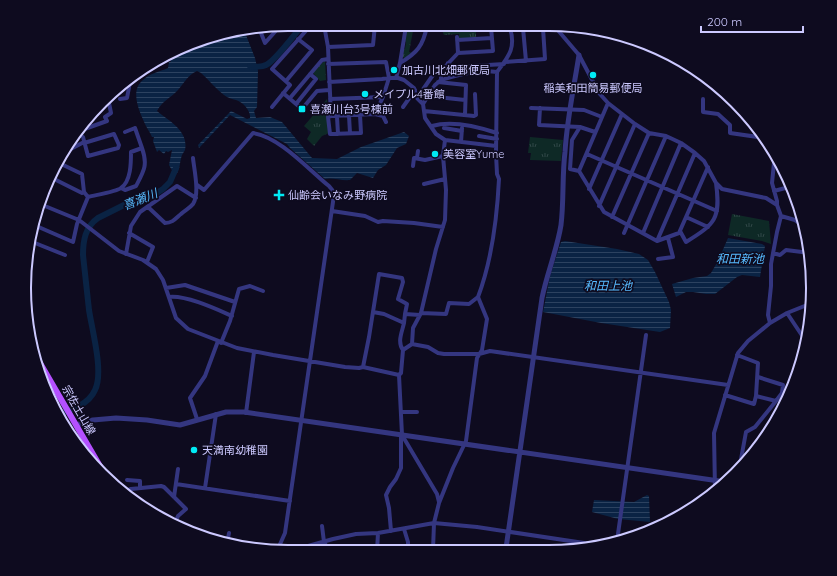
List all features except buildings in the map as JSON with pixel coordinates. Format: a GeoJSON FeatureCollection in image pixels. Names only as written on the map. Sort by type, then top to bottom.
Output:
{"type":"FeatureCollection","features":[{"type":"Feature","properties":{"kind":"main road","name":"宗佐土山線"},"geometry":{"type":"LineString","coordinates":[[46,372],[94,456]]}},
{"type":"Feature","properties":{"kind":"street"},"geometry":{"type":"LineString","coordinates":[[272,107],[290,85],[272,70],[305,31]]}},
{"type":"Feature","properties":{"kind":"street"},"geometry":{"type":"LineString","coordinates":[[326,31],[328,47],[331,116],[328,118],[330,134],[361,133],[360,115]]}},
{"type":"Feature","properties":{"kind":"street"},"geometry":{"type":"LineString","coordinates":[[328,47],[373,45],[374,31]]}},
{"type":"Feature","properties":{"kind":"street"},"geometry":{"type":"LineString","coordinates":[[396,78],[405,31]]}},
{"type":"Feature","properties":{"kind":"street"},"geometry":{"type":"LineString","coordinates":[[400,63],[412,56],[419,49],[426,31]]}},
{"type":"Feature","properties":{"kind":"street"},"geometry":{"type":"LineString","coordinates":[[439,81],[441,72],[458,53],[493,51],[491,31]]}},
{"type":"Feature","properties":{"kind":"street"},"geometry":{"type":"LineString","coordinates":[[405,314],[446,314],[449,303],[469,304],[478,298],[486,277],[497,216],[499,179],[497,174],[496,146],[497,72],[505,63],[512,46],[513,37],[511,31]]}},
{"type":"Feature","properties":{"kind":"street"},"geometry":{"type":"LineString","coordinates":[[523,31],[526,61]]}},
{"type":"Feature","properties":{"kind":"street"},"geometry":{"type":"LineString","coordinates":[[448,63],[451,66],[456,67],[545,59],[543,31]]}},
{"type":"Feature","properties":{"kind":"street"},"geometry":{"type":"LineString","coordinates":[[261,33],[265,43],[275,32]]}},
{"type":"Feature","properties":{"kind":"street"},"geometry":{"type":"LineString","coordinates":[[559,32],[579,55],[599,92],[608,103],[649,133],[666,136],[681,143],[695,153],[708,167],[716,183],[718,197],[716,216],[708,227],[686,242],[680,231]]}},
{"type":"Feature","properties":{"kind":"street"},"geometry":{"type":"LineString","coordinates":[[286,81],[312,50],[298,38]]}},
{"type":"Feature","properties":{"kind":"street"},"geometry":{"type":"LineString","coordinates":[[458,53],[457,39],[492,38]]}},
{"type":"Feature","properties":{"kind":"street"},"geometry":{"type":"LineString","coordinates":[[506,545],[542,298],[545,281],[558,241],[561,223],[562,186],[567,126],[579,55]]}},
{"type":"Feature","properties":{"kind":"street"},"geometry":{"type":"LineString","coordinates":[[290,98],[322,60],[328,62],[386,62],[389,78],[383,97],[375,114]]}},
{"type":"Feature","properties":{"kind":"street"},"geometry":{"type":"LineString","coordinates":[[423,104],[433,87],[439,81],[473,72],[497,72]]}},
{"type":"Feature","properties":{"kind":"street"},"geometry":{"type":"LineString","coordinates":[[296,104],[316,80],[310,74]]}},
{"type":"Feature","properties":{"kind":"street"},"geometry":{"type":"LineString","coordinates":[[418,98],[433,75]]}},
{"type":"Feature","properties":{"kind":"street"},"geometry":{"type":"LineString","coordinates":[[329,82],[396,78],[410,84],[415,90],[418,98],[423,104],[425,118],[432,126],[436,134],[444,140],[496,146]]}},
{"type":"Feature","properties":{"kind":"street"},"geometry":{"type":"LineString","coordinates":[[439,81],[472,85]]}},
{"type":"Feature","properties":{"kind":"street"},"geometry":{"type":"LineString","coordinates":[[465,115],[466,85]]}},
{"type":"Feature","properties":{"kind":"street"},"geometry":{"type":"LineString","coordinates":[[120,99],[127,98],[129,86]]}},
{"type":"Feature","properties":{"kind":"street"},"geometry":{"type":"LineString","coordinates":[[283,93],[302,108],[317,91],[329,90]]}},
{"type":"Feature","properties":{"kind":"street"},"geometry":{"type":"LineString","coordinates":[[403,107],[415,90]]}},
{"type":"Feature","properties":{"kind":"street"},"geometry":{"type":"LineString","coordinates":[[424,111],[474,116],[476,115],[475,94]]}},
{"type":"Feature","properties":{"kind":"street"},"geometry":{"type":"LineString","coordinates":[[428,96],[465,100]]}},
{"type":"Feature","properties":{"kind":"street"},"geometry":{"type":"LineString","coordinates":[[330,99],[383,97]]}},
{"type":"Feature","properties":{"kind":"street"},"geometry":{"type":"LineString","coordinates":[[703,99],[703,112],[718,114],[730,125],[730,133],[757,137]]}},
{"type":"Feature","properties":{"kind":"street"},"geometry":{"type":"LineString","coordinates":[[86,129],[107,122],[105,117],[111,113],[109,103]]}},
{"type":"Feature","properties":{"kind":"street"},"geometry":{"type":"LineString","coordinates":[[578,171],[587,154],[608,103]]}},
{"type":"Feature","properties":{"kind":"street"},"geometry":{"type":"LineString","coordinates":[[530,108],[584,110],[602,117]]}},
{"type":"Feature","properties":{"kind":"street"},"geometry":{"type":"LineString","coordinates":[[540,108],[539,125],[580,127],[596,132]]}},
{"type":"Feature","properties":{"kind":"street"},"geometry":{"type":"LineString","coordinates":[[331,116],[375,114],[383,116],[386,122]]}},
{"type":"Feature","properties":{"kind":"street"},"geometry":{"type":"LineString","coordinates":[[589,189],[622,114]]}},
{"type":"Feature","properties":{"kind":"street"},"geometry":{"type":"LineString","coordinates":[[337,116],[338,134]]}},
{"type":"Feature","properties":{"kind":"street"},"geometry":{"type":"LineString","coordinates":[[349,116],[350,133]]}},
{"type":"Feature","properties":{"kind":"street"},"geometry":{"type":"LineString","coordinates":[[432,126],[450,123],[480,128],[497,133]]}},
{"type":"Feature","properties":{"kind":"street"},"geometry":{"type":"LineString","coordinates":[[600,206],[635,124]]}},
{"type":"Feature","properties":{"kind":"street"},"geometry":{"type":"LineString","coordinates":[[580,127],[572,140],[570,169],[578,171],[604,212],[657,241],[679,233],[708,167]]}},
{"type":"Feature","properties":{"kind":"street"},"geometry":{"type":"LineString","coordinates":[[88,197],[121,188],[125,190],[136,186],[146,167],[137,128],[125,132]]}},
{"type":"Feature","properties":{"kind":"street"},"geometry":{"type":"LineString","coordinates":[[444,128],[462,130],[461,142]]}},
{"type":"Feature","properties":{"kind":"street"},"geometry":{"type":"LineString","coordinates":[[197,185],[204,190],[253,133],[283,146],[329,186],[334,195],[286,533],[280,545]]}},
{"type":"Feature","properties":{"kind":"street"},"geometry":{"type":"LineString","coordinates":[[612,216],[649,133]]}},
{"type":"Feature","properties":{"kind":"street"},"geometry":{"type":"LineString","coordinates":[[72,147],[84,142],[114,134],[119,144],[118,148],[88,156],[84,142],[83,137],[81,135]]}},
{"type":"Feature","properties":{"kind":"street"},"geometry":{"type":"LineString","coordinates":[[479,136],[497,139]]}},
{"type":"Feature","properties":{"kind":"street"},"geometry":{"type":"LineString","coordinates":[[624,233],[666,136]]}},
{"type":"Feature","properties":{"kind":"street"},"geometry":{"type":"LineString","coordinates":[[412,344],[414,328],[420,314],[446,212],[443,156],[444,140]]}},
{"type":"Feature","properties":{"kind":"street"},"geometry":{"type":"LineString","coordinates":[[643,233],[681,143]]}},
{"type":"Feature","properties":{"kind":"street"},"geometry":{"type":"LineString","coordinates":[[121,188],[127,180],[131,165],[131,152],[142,148]]}},
{"type":"Feature","properties":{"kind":"street"},"geometry":{"type":"LineString","coordinates":[[413,166],[414,158],[417,158],[418,151]]}},
{"type":"Feature","properties":{"kind":"street"},"geometry":{"type":"LineString","coordinates":[[657,241],[695,153]]}},
{"type":"Feature","properties":{"kind":"street"},"geometry":{"type":"LineString","coordinates":[[587,154],[717,211]]}},
{"type":"Feature","properties":{"kind":"street"},"geometry":{"type":"LineString","coordinates":[[417,158],[425,160],[443,156]]}},
{"type":"Feature","properties":{"kind":"street"},"geometry":{"type":"LineString","coordinates":[[148,207],[166,223],[171,223],[194,203],[197,185],[194,158]]}},
{"type":"Feature","properties":{"kind":"street"},"geometry":{"type":"LineString","coordinates":[[770,323],[768,315],[771,286],[771,264],[781,216],[772,183],[774,164]]}},
{"type":"Feature","properties":{"kind":"street"},"geometry":{"type":"LineString","coordinates":[[62,165],[82,174],[84,192],[88,197]]}},
{"type":"Feature","properties":{"kind":"street"},"geometry":{"type":"LineString","coordinates":[[424,184],[445,179]]}},
{"type":"Feature","properties":{"kind":"street"},"geometry":{"type":"LineString","coordinates":[[55,180],[82,193],[84,192]]}},
{"type":"Feature","properties":{"kind":"street"},"geometry":{"type":"LineString","coordinates":[[716,183],[722,189],[766,198],[777,205]]}},
{"type":"Feature","properties":{"kind":"street"},"geometry":{"type":"LineString","coordinates":[[126,254],[131,226],[140,212],[177,186],[196,198]]}},
{"type":"Feature","properties":{"kind":"street"},"geometry":{"type":"LineString","coordinates":[[774,191],[785,188]]}},
{"type":"Feature","properties":{"kind":"street"},"geometry":{"type":"LineString","coordinates":[[39,227],[73,242],[81,222],[88,197]]}},
{"type":"Feature","properties":{"kind":"street"},"geometry":{"type":"LineString","coordinates":[[45,205],[81,222],[119,251],[146,262],[156,269],[163,280],[176,318],[188,329],[219,342],[254,352],[345,367],[363,367],[399,375]]}},
{"type":"Feature","properties":{"kind":"street"},"geometry":{"type":"LineString","coordinates":[[332,211],[365,216],[378,222],[414,223],[443,227]]}},
{"type":"Feature","properties":{"kind":"street"},"geometry":{"type":"LineString","coordinates":[[781,216],[797,221]]}},
{"type":"Feature","properties":{"kind":"street"},"geometry":{"type":"LineString","coordinates":[[686,217],[708,227]]}},
{"type":"Feature","properties":{"kind":"street"},"geometry":{"type":"LineString","coordinates":[[129,233],[153,247],[146,262]]}},
{"type":"Feature","properties":{"kind":"street"},"geometry":{"type":"LineString","coordinates":[[658,259],[673,256],[668,238]]}},
{"type":"Feature","properties":{"kind":"street"},"geometry":{"type":"LineString","coordinates":[[35,241],[57,250],[65,255]]}},
{"type":"Feature","properties":{"kind":"street"},"geometry":{"type":"LineString","coordinates":[[773,254],[780,255],[786,250],[804,252]]}},
{"type":"Feature","properties":{"kind":"street"},"geometry":{"type":"LineString","coordinates":[[363,367],[379,274],[403,279],[398,299],[407,304],[400,341],[400,346],[403,350],[401,373],[399,375],[402,435],[401,468],[386,495],[391,531]]}},
{"type":"Feature","properties":{"kind":"street"},"geometry":{"type":"LineString","coordinates":[[166,288],[185,285],[235,302]]}},
{"type":"Feature","properties":{"kind":"street"},"geometry":{"type":"LineString","coordinates":[[197,420],[190,398],[205,376],[232,316],[238,292],[241,288],[250,286],[263,291]]}},
{"type":"Feature","properties":{"kind":"street"},"geometry":{"type":"LineString","coordinates":[[169,297],[176,296],[232,316]]}},
{"type":"Feature","properties":{"kind":"street"},"geometry":{"type":"LineString","coordinates":[[434,545],[434,523],[440,502],[466,441],[474,374],[477,358],[482,350],[487,319],[478,298]]}},
{"type":"Feature","properties":{"kind":"street"},"geometry":{"type":"LineString","coordinates":[[715,484],[714,433],[737,355],[748,340],[770,323],[787,313],[805,306]]}},
{"type":"Feature","properties":{"kind":"street"},"geometry":{"type":"LineString","coordinates":[[373,312],[384,314],[404,323]]}},
{"type":"Feature","properties":{"kind":"street"},"geometry":{"type":"LineString","coordinates":[[787,313],[802,334]]}},
{"type":"Feature","properties":{"kind":"street"},"geometry":{"type":"LineString","coordinates":[[618,535],[646,336]]}},
{"type":"Feature","properties":{"kind":"street"},"geometry":{"type":"LineString","coordinates":[[403,350],[412,344],[428,347],[438,353],[444,354],[479,354],[490,351],[728,385]]}},
{"type":"Feature","properties":{"kind":"street"},"geometry":{"type":"LineString","coordinates":[[246,413],[254,352]]}},
{"type":"Feature","properties":{"kind":"street"},"geometry":{"type":"LineString","coordinates":[[725,395],[754,404],[758,377],[758,363],[737,355]]}},
{"type":"Feature","properties":{"kind":"street"},"geometry":{"type":"LineString","coordinates":[[741,458],[746,432],[755,427],[782,394],[783,385],[758,377]]}},
{"type":"Feature","properties":{"kind":"street"},"geometry":{"type":"LineString","coordinates":[[756,396],[776,401]]}},
{"type":"Feature","properties":{"kind":"street"},"geometry":{"type":"LineString","coordinates":[[76,425],[93,420],[110,419],[147,420],[180,425],[226,412],[246,413],[718,481]]}},
{"type":"Feature","properties":{"kind":"street"},"geometry":{"type":"LineString","coordinates":[[401,412],[417,412]]}},
{"type":"Feature","properties":{"kind":"street"},"geometry":{"type":"LineString","coordinates":[[205,488],[216,414]]}},
{"type":"Feature","properties":{"kind":"street"},"geometry":{"type":"LineString","coordinates":[[402,435],[437,494],[440,502]]}},
{"type":"Feature","properties":{"kind":"street"},"geometry":{"type":"LineString","coordinates":[[174,497],[178,469]]}},
{"type":"Feature","properties":{"kind":"street"},"geometry":{"type":"LineString","coordinates":[[126,480],[140,481],[140,488]]}},
{"type":"Feature","properties":{"kind":"street"},"geometry":{"type":"LineString","coordinates":[[176,484],[290,501]]}},
{"type":"Feature","properties":{"kind":"street"},"geometry":{"type":"LineString","coordinates":[[130,490],[161,486],[164,487],[186,509],[177,519]]}},
{"type":"Feature","properties":{"kind":"street"},"geometry":{"type":"LineString","coordinates":[[313,545],[356,534],[378,533],[434,523],[477,527],[583,543]]}},
{"type":"Feature","properties":{"kind":"street"},"geometry":{"type":"LineString","coordinates":[[322,526],[325,545]]}},
{"type":"Feature","properties":{"kind":"street"},"geometry":{"type":"LineString","coordinates":[[404,529],[408,545]]}},
{"type":"Feature","properties":{"kind":"street"},"geometry":{"type":"LineString","coordinates":[[228,538],[229,533]]}},
{"type":"Feature","properties":{"kind":"street"},"geometry":{"type":"LineString","coordinates":[[377,545],[378,533]]}},
{"type":"Feature","properties":{"kind":"green space"},"geometry":{"type":"Polygon","coordinates":[[[406,31],[413,31],[409,52],[413,53],[405,59],[403,57],[403,49],[405,49],[406,42],[404,41],[406,31]]]}},
{"type":"Feature","properties":{"kind":"green space"},"geometry":{"type":"Polygon","coordinates":[[[442,31],[476,31],[476,38],[459,39],[459,34],[444,35],[442,31]]]}},
{"type":"Feature","properties":{"kind":"green space"},"geometry":{"type":"Polygon","coordinates":[[[324,61],[326,80],[320,81],[313,73],[324,61]]]}},
{"type":"Feature","properties":{"kind":"green space"},"geometry":{"type":"Polygon","coordinates":[[[327,99],[329,133],[322,136],[314,146],[307,139],[311,132],[304,126],[327,99]]]}},
{"type":"Feature","properties":{"kind":"green space"},"geometry":{"type":"Polygon","coordinates":[[[530,137],[563,140],[561,161],[530,160],[531,153],[528,153],[530,137]]]}},
{"type":"Feature","properties":{"kind":"green space"},"geometry":{"type":"Polygon","coordinates":[[[732,214],[769,221],[771,244],[728,235],[732,214]]]}},
{"type":"Feature","properties":{"kind":"water"},"geometry":{"type":"Polygon","coordinates":[[[246,35],[255,58],[258,71],[257,107],[254,111],[256,118],[270,117],[282,122],[312,158],[337,159],[361,147],[404,132],[409,136],[406,144],[397,148],[386,165],[378,170],[373,178],[357,173],[350,180],[325,179],[287,144],[230,115],[199,148],[198,145],[231,111],[247,119],[250,118],[250,115],[244,105],[239,101],[228,98],[197,71],[187,78],[178,90],[163,103],[157,111],[177,127],[184,137],[185,150],[175,176],[169,165],[172,150],[168,152],[166,151],[164,154],[159,150],[157,152],[153,141],[154,137],[152,137],[141,115],[136,96],[139,85],[143,80],[168,68],[169,62],[171,62],[170,60],[205,45],[246,35]]]}},
{"type":"Feature","properties":{"kind":"water","name":"和田新池"},"geometry":{"type":"Polygon","coordinates":[[[728,238],[762,244],[765,246],[760,277],[742,275],[737,277],[715,294],[686,292],[676,297],[672,284],[707,276],[711,273],[728,238]]]}},
{"type":"Feature","properties":{"kind":"water","name":"和田上池"},"geometry":{"type":"Polygon","coordinates":[[[565,241],[639,254],[648,260],[669,302],[671,310],[670,328],[660,332],[543,312],[550,276],[561,242],[565,241]]]}},
{"type":"Feature","properties":{"kind":"water"},"geometry":{"type":"Polygon","coordinates":[[[647,495],[649,496],[650,522],[618,519],[592,512],[594,500],[634,502],[647,495]]]}},
{"type":"Feature","properties":{"kind":"waterway","name":"喜瀬川"},"geometry":{"type":"LineString","coordinates":[[250,66],[256,67],[266,65],[275,58],[297,31]]}},
{"type":"Feature","properties":{"kind":"waterway","name":"喜瀬川"},"geometry":{"type":"LineString","coordinates":[[63,412],[84,403],[89,399],[95,390],[97,382],[98,362],[89,310],[83,255],[84,240],[88,230],[98,218],[134,200],[152,196],[163,189],[170,182],[176,168]]}},
{"type":"Feature","properties":{"kind":"place","name":"加古川北畑郵便局"},"geometry":{"type":"Point","coordinates":[394,70]}},
{"type":"Feature","properties":{"kind":"place","name":"稲美和田簡易郵便局"},"geometry":{"type":"Point","coordinates":[593,75]}},
{"type":"Feature","properties":{"kind":"place","name":"メイプル4番館"},"geometry":{"type":"Point","coordinates":[365,94]}},
{"type":"Feature","properties":{"kind":"place","name":"喜瀬川台3号棟前"},"geometry":{"type":"Point","coordinates":[302,109]}},
{"type":"Feature","properties":{"kind":"place","name":"美容室Yume"},"geometry":{"type":"Point","coordinates":[435,154]}},
{"type":"Feature","properties":{"kind":"place","name":"仙齢会いなみ野病院"},"geometry":{"type":"Point","coordinates":[279,195]}},
{"type":"Feature","properties":{"kind":"place","name":"天満南幼稚園"},"geometry":{"type":"Point","coordinates":[194,450]}}]}
